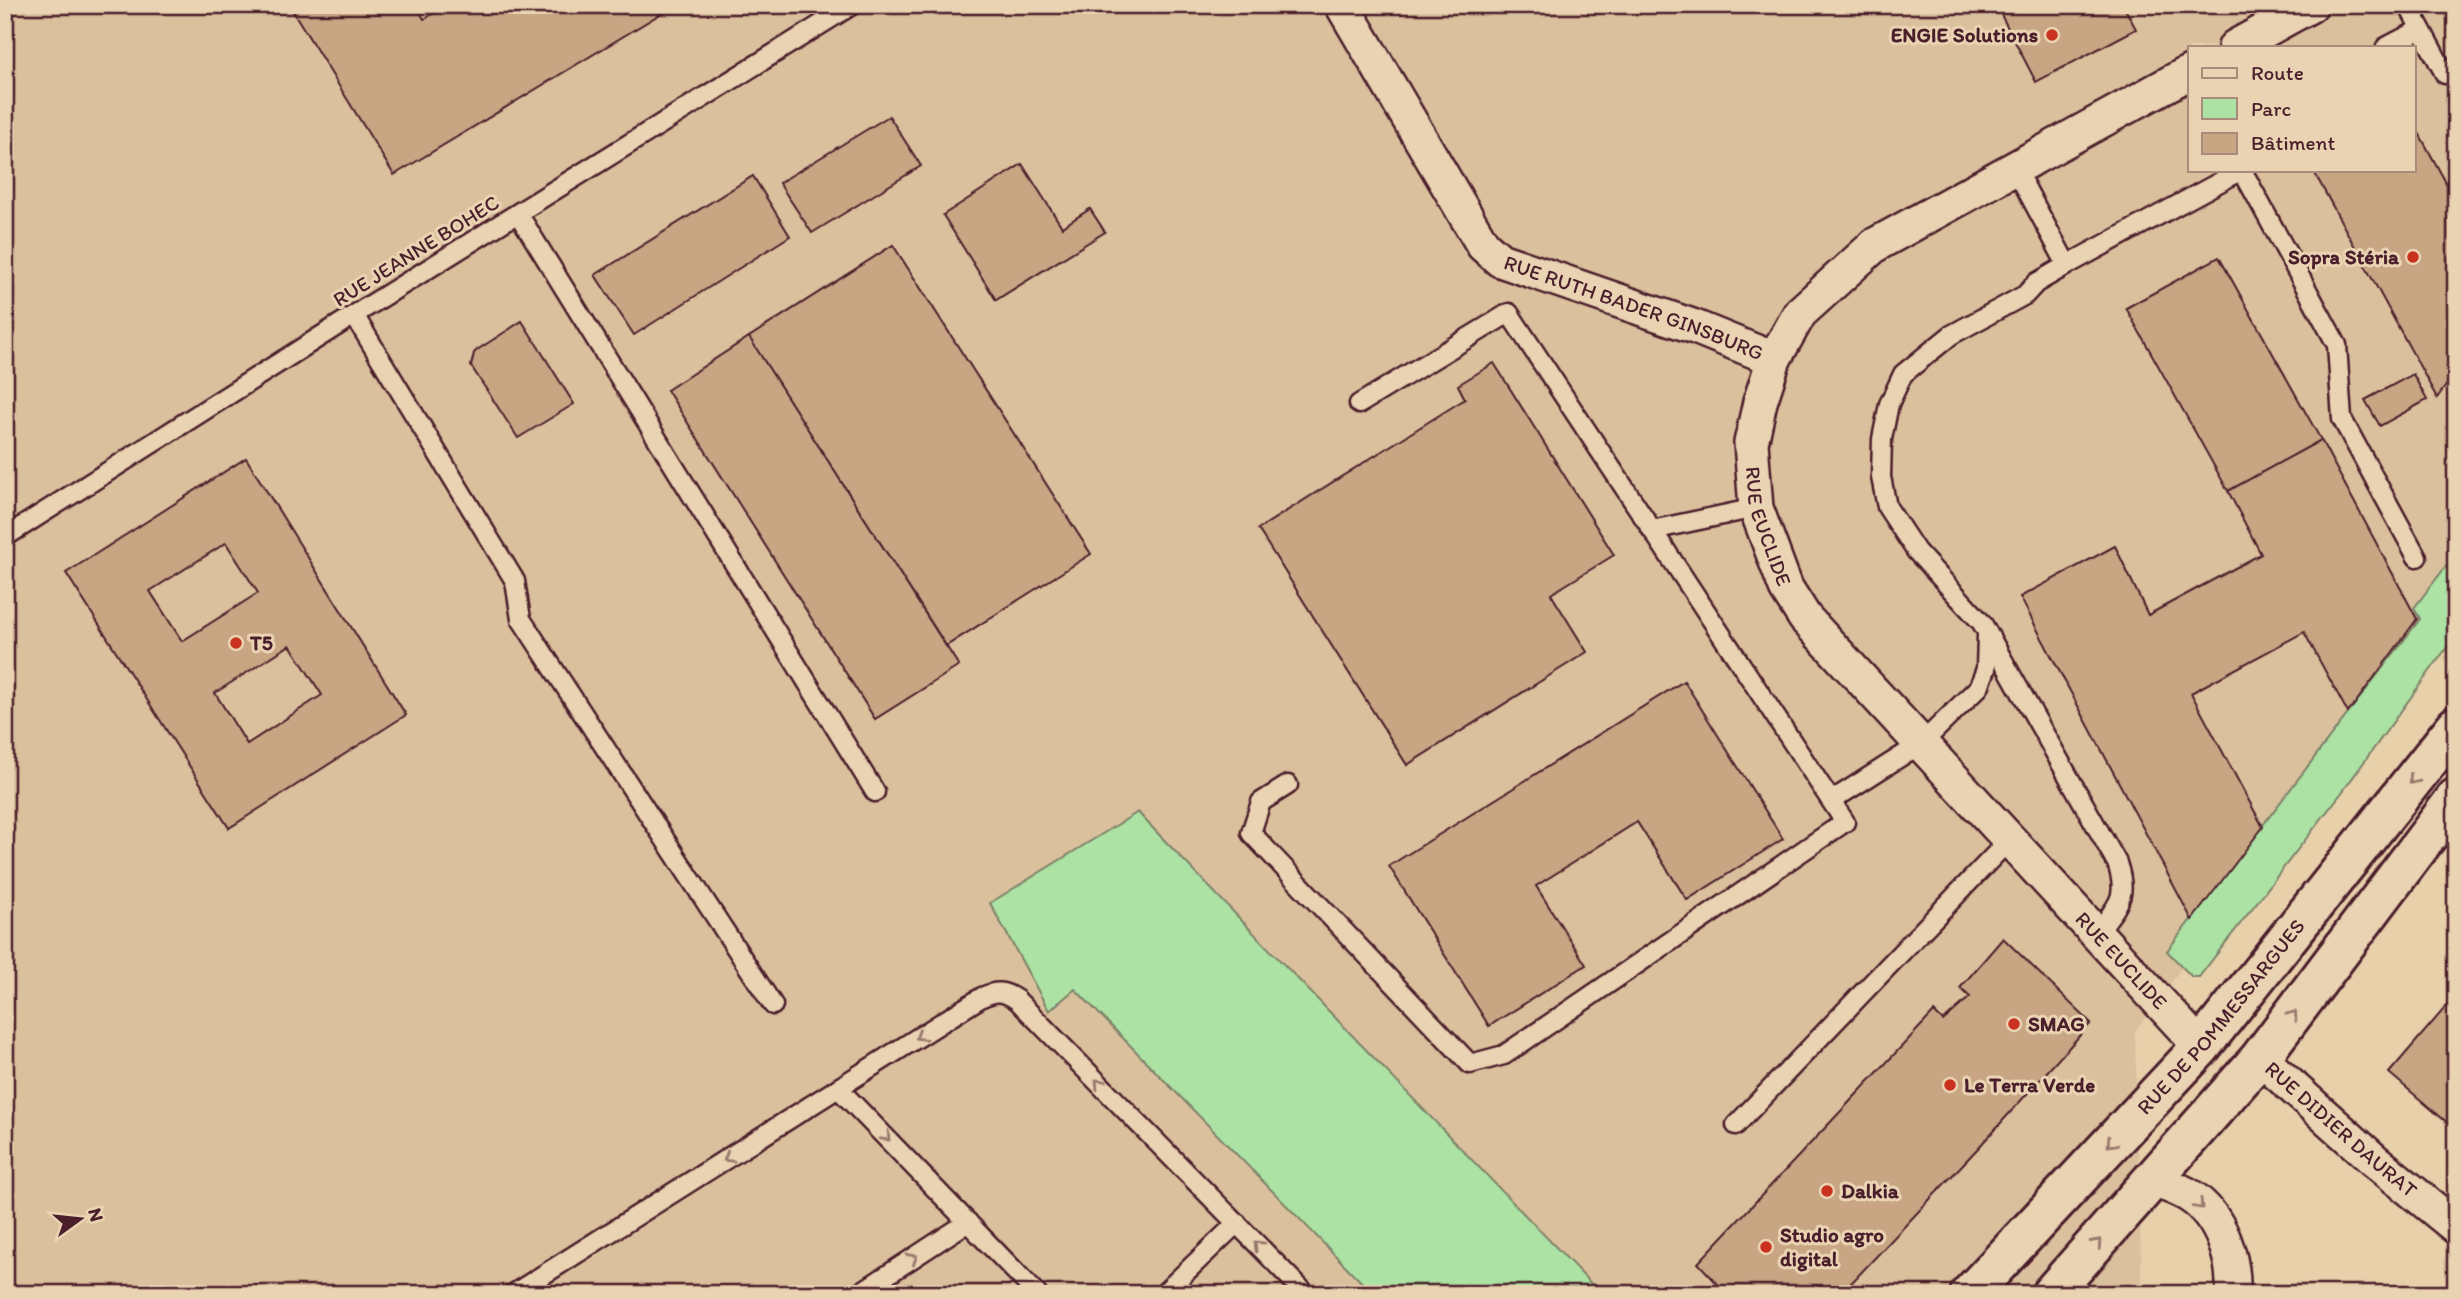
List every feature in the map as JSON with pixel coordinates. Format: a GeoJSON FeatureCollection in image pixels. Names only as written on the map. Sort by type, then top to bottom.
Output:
{"type":"FeatureCollection","features":[{"type":"Feature","properties":{"kind":"main road","name":"RUE DE POMMESSARGUES"},"geometry":{"type":"LineString","coordinates":[[1970,1294],[2201,1047],[2456,726]]}},
{"type":"Feature","properties":{"kind":"main road"},"geometry":{"type":"LineString","coordinates":[[2051,1294],[2260,1058],[2456,798]]}},
{"type":"Feature","properties":{"kind":"street","name":"RUE RUTH BADER GINSBURG"},"geometry":{"type":"LineString","coordinates":[[1342,5],[1483,245],[1500,260],[1695,327],[1774,359]]}},
{"type":"Feature","properties":{"kind":"street"},"geometry":{"type":"LineString","coordinates":[[2236,46],[2264,16],[2311,5]]}},
{"type":"Feature","properties":{"kind":"street","name":"RUE EUCLIDE"},"geometry":{"type":"LineString","coordinates":[[2188,73],[1875,245],[1800,313],[1774,359],[1760,402],[1752,443],[1756,508],[1786,588],[1805,618],[2201,1047]]}},
{"type":"Feature","properties":{"kind":"street","name":"RUE DIDIER DAURAT"},"geometry":{"type":"LineString","coordinates":[[2260,1058],[2374,1160],[2456,1227]]}},
{"type":"Feature","properties":{"kind":"street"},"geometry":{"type":"LineString","coordinates":[[2154,1180],[2191,1196],[2216,1225],[2231,1260],[2234,1274],[2232,1294]]}},
{"type":"Feature","properties":{"kind":"lane","name":"RUE JEANNE BOHEC"},"geometry":{"type":"LineString","coordinates":[[5,537],[852,5]]}},
{"type":"Feature","properties":{"kind":"lane"},"geometry":{"type":"LineString","coordinates":[[2408,5],[2445,74],[2456,67]]}},
{"type":"Feature","properties":{"kind":"lane"},"geometry":{"type":"LineString","coordinates":[[2388,46],[2420,30]]}},
{"type":"Feature","properties":{"kind":"lane"},"geometry":{"type":"LineString","coordinates":[[2015,168],[2067,265]]}},
{"type":"Feature","properties":{"kind":"lane"},"geometry":{"type":"LineString","coordinates":[[2097,933],[2122,897],[2122,878],[2118,863],[1982,623],[1916,551],[1887,507],[1881,477],[1882,439],[1889,404],[1903,374],[1951,335],[2025,295],[2036,283],[2067,265],[2238,172]]}},
{"type":"Feature","properties":{"kind":"lane"},"geometry":{"type":"LineString","coordinates":[[2243,172],[2337,345],[2342,419],[2417,557]]}},
{"type":"Feature","properties":{"kind":"lane"},"geometry":{"type":"LineString","coordinates":[[519,215],[875,792]]}},
{"type":"Feature","properties":{"kind":"lane"},"geometry":{"type":"LineString","coordinates":[[1288,785],[1261,802],[1251,833],[1470,1064],[1504,1055],[1844,822],[1509,313],[1359,404]]}},
{"type":"Feature","properties":{"kind":"lane"},"geometry":{"type":"LineString","coordinates":[[355,316],[516,581],[521,619],[772,1005]]}},
{"type":"Feature","properties":{"kind":"lane"},"geometry":{"type":"LineString","coordinates":[[1652,530],[1756,508]]}},
{"type":"Feature","properties":{"kind":"lane"},"geometry":{"type":"LineString","coordinates":[[1831,801],[1922,743],[1979,687],[1986,669],[1987,633]]}},
{"type":"Feature","properties":{"kind":"lane"},"geometry":{"type":"LineString","coordinates":[[1737,1125],[2010,839]]}},
{"type":"Feature","properties":{"kind":"lane"},"geometry":{"type":"LineString","coordinates":[[513,1294],[982,997],[994,992],[1006,992],[1017,1000],[1306,1294]]}},
{"type":"Feature","properties":{"kind":"lane"},"geometry":{"type":"LineString","coordinates":[[838,1088],[1037,1294]]}},
{"type":"Feature","properties":{"kind":"lane"},"geometry":{"type":"LineString","coordinates":[[858,1294],[968,1222]]}},
{"type":"Feature","properties":{"kind":"lane"},"geometry":{"type":"LineString","coordinates":[[1163,1294],[1237,1223]]}},
{"type":"Feature","properties":{"kind":"shaded area"},"geometry":{"type":"Polygon","coordinates":[[[5,5],[2456,5],[2456,594],[2135,1031],[2142,1294],[5,1294],[5,5]]]}},
{"type":"Feature","properties":{"kind":"green space"},"geometry":{"type":"Polygon","coordinates":[[[2456,553],[2456,635],[2343,791],[2199,977],[2192,977],[2167,951],[2420,619],[2414,608],[2456,553]]]}},
{"type":"Feature","properties":{"kind":"green space"},"geometry":{"type":"Polygon","coordinates":[[[1138,812],[1601,1294],[1373,1294],[1075,989],[1049,1011],[990,903],[1138,812]]]}},
{"type":"Feature","properties":{"kind":"building"},"geometry":{"type":"Polygon","coordinates":[[[289,5],[416,5],[424,19],[449,5],[675,5],[394,175],[289,5]]]}},
{"type":"Feature","properties":{"kind":"building"},"geometry":{"type":"Polygon","coordinates":[[[1996,5],[2123,5],[2136,29],[2036,82],[1996,5]]]}},
{"type":"Feature","properties":{"kind":"building"},"geometry":{"type":"Polygon","coordinates":[[[889,116],[921,166],[812,233],[779,183],[889,116]]]}},
{"type":"Feature","properties":{"kind":"building"},"geometry":{"type":"Polygon","coordinates":[[[2416,128],[2456,201],[2456,372],[2437,398],[2314,172],[2416,172],[2416,128]]]}},
{"type":"Feature","properties":{"kind":"building"},"geometry":{"type":"Polygon","coordinates":[[[1022,164],[1062,227],[1090,209],[1105,232],[996,300],[943,215],[1022,164]]]}},
{"type":"Feature","properties":{"kind":"building"},"geometry":{"type":"Polygon","coordinates":[[[753,176],[790,236],[634,335],[595,275],[753,176]]]}},
{"type":"Feature","properties":{"kind":"building"},"geometry":{"type":"Polygon","coordinates":[[[893,245],[1091,554],[946,646],[749,337],[893,245]]]}},
{"type":"Feature","properties":{"kind":"building"},"geometry":{"type":"Polygon","coordinates":[[[2219,257],[2321,440],[2228,491],[2126,308],[2219,257]]]}},
{"type":"Feature","properties":{"kind":"building"},"geometry":{"type":"Polygon","coordinates":[[[522,321],[574,404],[518,438],[471,366],[477,350],[522,321]]]}},
{"type":"Feature","properties":{"kind":"building"},"geometry":{"type":"Polygon","coordinates":[[[749,337],[959,666],[875,719],[667,390],[749,337]]]}},
{"type":"Feature","properties":{"kind":"building"},"geometry":{"type":"Polygon","coordinates":[[[1494,363],[1614,555],[1551,594],[1587,652],[1407,765],[1258,529],[1465,399],[1458,385],[1494,363]]]}},
{"type":"Feature","properties":{"kind":"building"},"geometry":{"type":"Polygon","coordinates":[[[2413,374],[2427,400],[2380,426],[2365,400],[2413,374]]]}},
{"type":"Feature","properties":{"kind":"building"},"geometry":{"type":"Polygon","coordinates":[[[2321,440],[2417,619],[2348,713],[2304,632],[2191,693],[2263,827],[2192,920],[2020,597],[2115,546],[2148,615],[2261,554],[2228,491],[2321,440]]]}},
{"type":"Feature","properties":{"kind":"building","name":"T5"},"geometry":{"type":"Polygon","coordinates":[[[246,458],[406,715],[229,828],[66,573],[246,458]],[[226,543],[150,591],[182,641],[258,593],[226,543]],[[290,645],[215,693],[247,744],[322,695],[290,645]]]}},
{"type":"Feature","properties":{"kind":"building"},"geometry":{"type":"Polygon","coordinates":[[[1684,681],[1783,839],[1687,900],[1637,822],[1536,886],[1586,965],[1489,1026],[1389,866],[1684,681]]]}},
{"type":"Feature","properties":{"kind":"building","name":"Le Terra Verde"},"geometry":{"type":"Polygon","coordinates":[[[2003,938],[2091,1023],[1841,1294],[1727,1294],[1698,1263],[1934,1012],[1943,1021],[1970,997],[1960,988],[2003,938]]]}},
{"type":"Feature","properties":{"kind":"building"},"geometry":{"type":"Polygon","coordinates":[[[2456,995],[2456,1130],[2389,1073],[2456,995]]]}},
{"type":"Feature","properties":{"kind":"place","name":"ENGIE Solutions"},"geometry":{"type":"Point","coordinates":[2052,35]}},
{"type":"Feature","properties":{"kind":"place","name":"Sopra Stéria"},"geometry":{"type":"Point","coordinates":[2413,257]}},
{"type":"Feature","properties":{"kind":"place","name":"T5"},"geometry":{"type":"Point","coordinates":[236,643]}},
{"type":"Feature","properties":{"kind":"place","name":"SMAG"},"geometry":{"type":"Point","coordinates":[2014,1024]}},
{"type":"Feature","properties":{"kind":"place","name":"Le Terra Verde"},"geometry":{"type":"Point","coordinates":[1950,1085]}},
{"type":"Feature","properties":{"kind":"place","name":"Dalkia"},"geometry":{"type":"Point","coordinates":[1827,1191]}},
{"type":"Feature","properties":{"kind":"place","name":"Studio agro digital"},"geometry":{"type":"Point","coordinates":[1766,1247]}}]}
